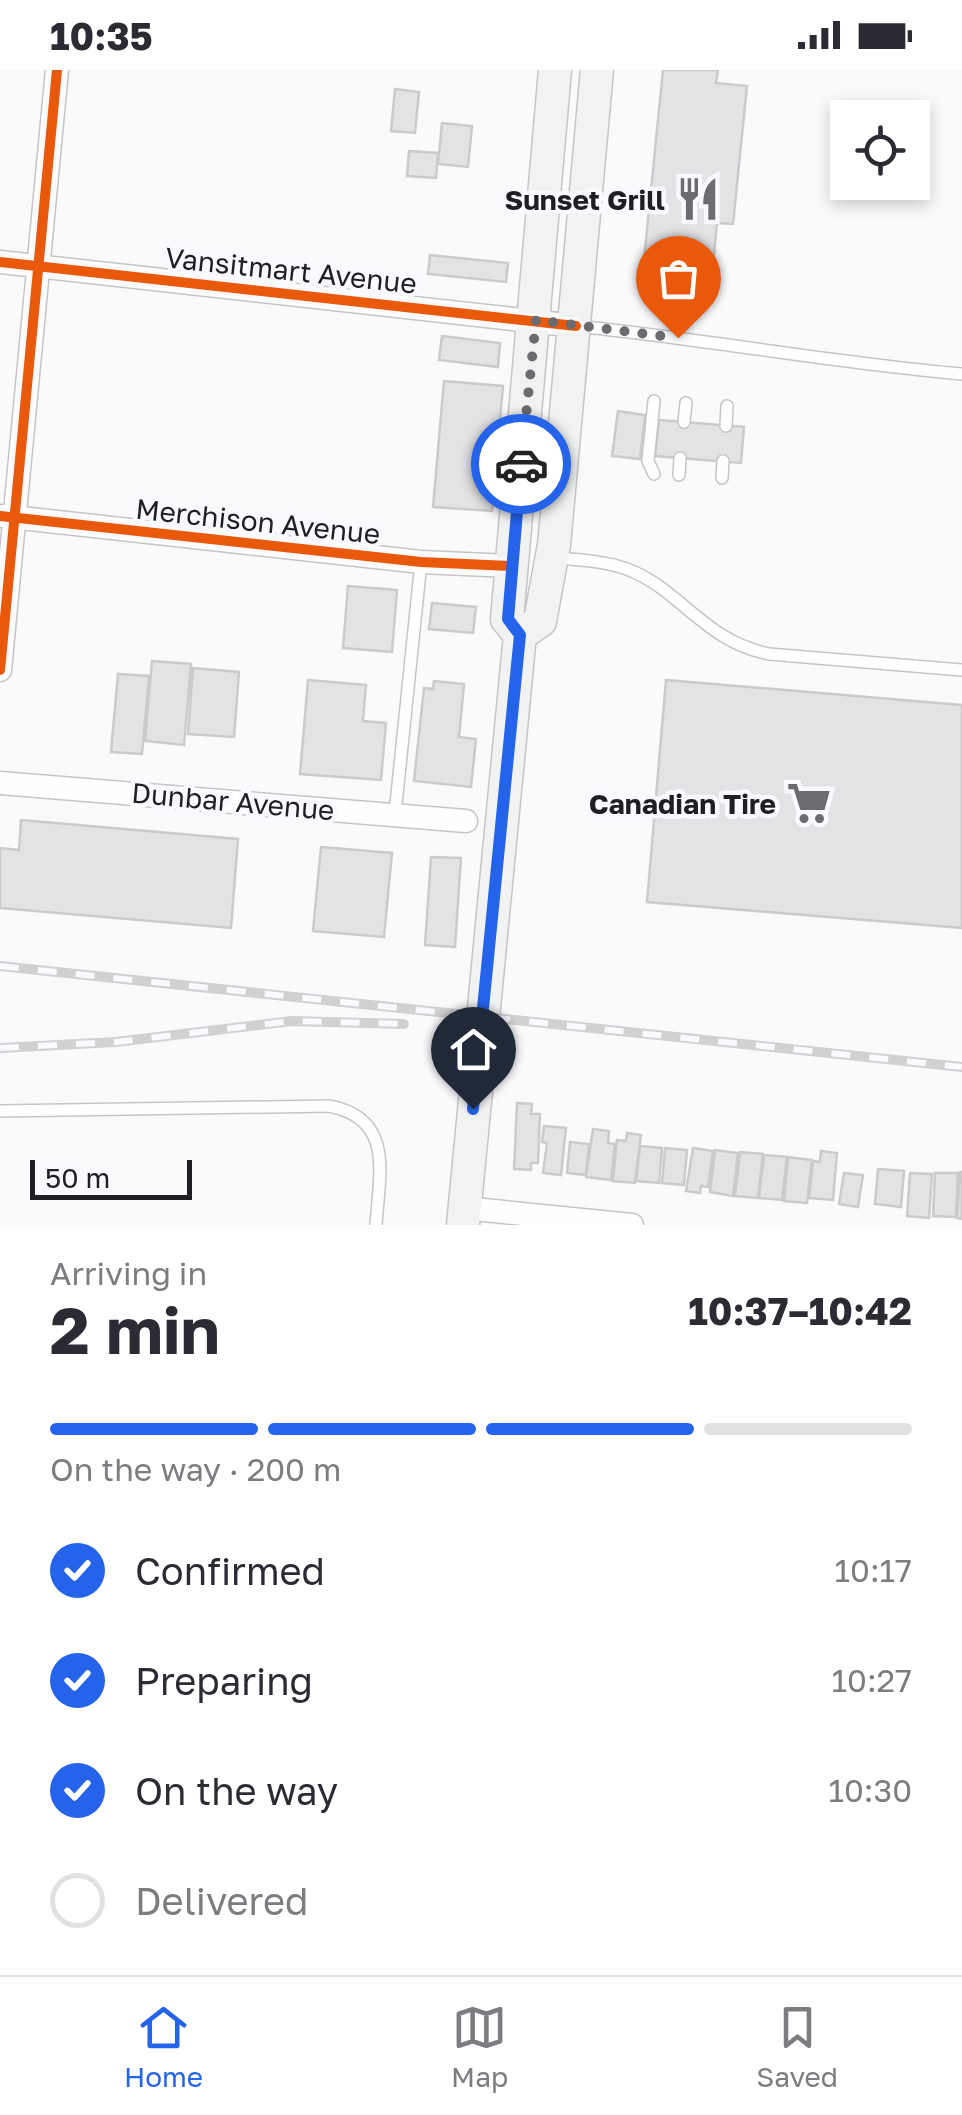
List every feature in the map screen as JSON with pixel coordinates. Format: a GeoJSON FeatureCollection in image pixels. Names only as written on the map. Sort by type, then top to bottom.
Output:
{"type":"FeatureCollection","features":[{"type":"Feature","properties":{"kind":"main road"},"geometry":{"type":"LineString","coordinates":[[463,1216],[520,635],[508,619],[511,566],[536,320],[555,70]]}},
{"type":"Feature","properties":{"kind":"main road"},"geometry":{"type":"LineString","coordinates":[[520,635],[540,621],[552,558],[597,70]]}},
{"type":"Feature","properties":{"kind":"street"},"geometry":{"type":"LineString","coordinates":[[0,670],[7,516],[57,70]]}},
{"type":"Feature","properties":{"kind":"street","name":"Vansitmart Avenue"},"geometry":{"type":"LineString","coordinates":[[0,262],[576,326]]}},
{"type":"Feature","properties":{"kind":"street","name":"Merchison Avenue"},"geometry":{"type":"LineString","coordinates":[[7,516],[421,562],[511,566]]}},
{"type":"Feature","properties":{"kind":"street","name":"Dunbar Avenue"},"geometry":{"type":"LineString","coordinates":[[0,782],[466,820]]}},
{"type":"Feature","properties":{"kind":"street"},"geometry":{"type":"LineString","coordinates":[[463,1216],[632,1225]]}},
{"type":"Feature","properties":{"kind":"lane"},"geometry":{"type":"LineString","coordinates":[[576,326],[869,366],[962,374]]}},
{"type":"Feature","properties":{"kind":"lane"},"geometry":{"type":"LineString","coordinates":[[654,401],[648,461],[654,474]]}},
{"type":"Feature","properties":{"kind":"lane"},"geometry":{"type":"LineString","coordinates":[[684,422],[686,403]]}},
{"type":"Feature","properties":{"kind":"lane"},"geometry":{"type":"LineString","coordinates":[[726,426],[727,406]]}},
{"type":"Feature","properties":{"kind":"lane"},"geometry":{"type":"LineString","coordinates":[[679,475],[680,458]]}},
{"type":"Feature","properties":{"kind":"lane"},"geometry":{"type":"LineString","coordinates":[[722,478],[723,461]]}},
{"type":"Feature","properties":{"kind":"lane"},"geometry":{"type":"LineString","coordinates":[[552,558],[629,570],[743,649],[962,670]]}},
{"type":"Feature","properties":{"kind":"lane"},"geometry":{"type":"LineString","coordinates":[[394,814],[421,562]]}},
{"type":"Feature","properties":{"kind":"lane"},"geometry":{"type":"LineString","coordinates":[[0,1111],[330,1106],[346,1109],[360,1117],[378,1143],[376,1225]]}},
{"type":"Feature","properties":{"kind":"building"},"geometry":{"type":"Polygon","coordinates":[[[663,70],[718,70],[716,83],[747,86],[733,224],[717,223],[712,277],[643,270],[663,70]]]}},
{"type":"Feature","properties":{"kind":"building"},"geometry":{"type":"Polygon","coordinates":[[[395,89],[419,92],[415,133],[391,131],[395,89]]]}},
{"type":"Feature","properties":{"kind":"building"},"geometry":{"type":"Polygon","coordinates":[[[442,123],[472,126],[468,167],[438,164],[442,123]]]}},
{"type":"Feature","properties":{"kind":"building"},"geometry":{"type":"Polygon","coordinates":[[[409,151],[438,153],[436,178],[407,176],[409,151]]]}},
{"type":"Feature","properties":{"kind":"building"},"geometry":{"type":"Polygon","coordinates":[[[430,255],[508,263],[506,282],[428,274],[430,255]]]}},
{"type":"Feature","properties":{"kind":"building"},"geometry":{"type":"Polygon","coordinates":[[[442,336],[500,343],[498,367],[439,360],[442,336]]]}},
{"type":"Feature","properties":{"kind":"building"},"geometry":{"type":"Polygon","coordinates":[[[444,381],[503,386],[492,511],[433,507],[444,381]]]}},
{"type":"Feature","properties":{"kind":"building"},"geometry":{"type":"Polygon","coordinates":[[[618,411],[645,415],[640,459],[612,456],[618,411]]]}},
{"type":"Feature","properties":{"kind":"building"},"geometry":{"type":"Polygon","coordinates":[[[659,420],[744,427],[741,463],[655,456],[659,420]]]}},
{"type":"Feature","properties":{"kind":"building"},"geometry":{"type":"Polygon","coordinates":[[[348,586],[397,590],[392,652],[343,648],[348,586]]]}},
{"type":"Feature","properties":{"kind":"building"},"geometry":{"type":"Polygon","coordinates":[[[432,603],[476,607],[473,633],[429,629],[432,603]]]}},
{"type":"Feature","properties":{"kind":"building"},"geometry":{"type":"Polygon","coordinates":[[[152,661],[191,664],[184,745],[145,741],[152,661]]]}},
{"type":"Feature","properties":{"kind":"building"},"geometry":{"type":"Polygon","coordinates":[[[193,668],[239,672],[234,737],[188,734],[193,668]]]}},
{"type":"Feature","properties":{"kind":"building"},"geometry":{"type":"Polygon","coordinates":[[[118,674],[149,676],[142,754],[111,752],[118,674]]]}},
{"type":"Feature","properties":{"kind":"building"},"geometry":{"type":"Polygon","coordinates":[[[308,680],[366,685],[363,721],[386,723],[381,780],[300,774],[308,680]]]}},
{"type":"Feature","properties":{"kind":"building","name":"Canadian Tire"},"geometry":{"type":"Polygon","coordinates":[[[666,680],[962,705],[962,928],[647,902],[666,680]]]}},
{"type":"Feature","properties":{"kind":"building"},"geometry":{"type":"Polygon","coordinates":[[[434,681],[464,684],[459,737],[476,739],[471,787],[414,781],[424,688],[433,689],[434,681]]]}},
{"type":"Feature","properties":{"kind":"building"},"geometry":{"type":"Polygon","coordinates":[[[21,820],[238,839],[231,928],[0,908],[0,848],[19,850],[21,820]]]}},
{"type":"Feature","properties":{"kind":"building"},"geometry":{"type":"Polygon","coordinates":[[[321,847],[392,853],[384,937],[313,931],[321,847]]]}},
{"type":"Feature","properties":{"kind":"building"},"geometry":{"type":"Polygon","coordinates":[[[431,857],[461,858],[455,947],[425,945],[431,857]]]}},
{"type":"Feature","properties":{"kind":"building"},"geometry":{"type":"Polygon","coordinates":[[[517,1103],[532,1104],[531,1114],[540,1114],[538,1163],[531,1163],[531,1170],[514,1169],[517,1103]]]}},
{"type":"Feature","properties":{"kind":"building"},"geometry":{"type":"Polygon","coordinates":[[[544,1126],[566,1128],[561,1175],[543,1173],[547,1143],[542,1142],[544,1126]]]}},
{"type":"Feature","properties":{"kind":"building"},"geometry":{"type":"Polygon","coordinates":[[[593,1129],[609,1131],[608,1143],[615,1144],[611,1180],[586,1177],[593,1129]]]}},
{"type":"Feature","properties":{"kind":"building"},"geometry":{"type":"Polygon","coordinates":[[[627,1133],[641,1135],[635,1183],[613,1181],[617,1140],[626,1141],[627,1133]]]}},
{"type":"Feature","properties":{"kind":"building"},"geometry":{"type":"Polygon","coordinates":[[[570,1142],[589,1144],[586,1175],[567,1173],[570,1142]]]}},
{"type":"Feature","properties":{"kind":"building"},"geometry":{"type":"Polygon","coordinates":[[[640,1146],[662,1148],[659,1183],[636,1181],[640,1146]]]}},
{"type":"Feature","properties":{"kind":"building"},"geometry":{"type":"Polygon","coordinates":[[[665,1148],[687,1150],[684,1185],[662,1183],[665,1148]]]}},
{"type":"Feature","properties":{"kind":"building"},"geometry":{"type":"Polygon","coordinates":[[[693,1148],[713,1151],[708,1187],[701,1186],[700,1193],[686,1191],[693,1148]]]}},
{"type":"Feature","properties":{"kind":"building"},"geometry":{"type":"Polygon","coordinates":[[[715,1150],[738,1153],[733,1196],[710,1192],[715,1150]]]}},
{"type":"Feature","properties":{"kind":"building"},"geometry":{"type":"Polygon","coordinates":[[[821,1151],[837,1153],[833,1200],[809,1198],[813,1161],[820,1162],[821,1151]]]}},
{"type":"Feature","properties":{"kind":"building"},"geometry":{"type":"Polygon","coordinates":[[[740,1152],[763,1154],[758,1198],[735,1196],[740,1152]]]}},
{"type":"Feature","properties":{"kind":"building"},"geometry":{"type":"Polygon","coordinates":[[[764,1155],[787,1157],[782,1200],[759,1198],[764,1155]]]}},
{"type":"Feature","properties":{"kind":"building"},"geometry":{"type":"Polygon","coordinates":[[[788,1157],[812,1160],[807,1203],[784,1201],[788,1157]]]}},
{"type":"Feature","properties":{"kind":"building"},"geometry":{"type":"Polygon","coordinates":[[[878,1169],[904,1171],[901,1207],[875,1204],[878,1169]]]}},
{"type":"Feature","properties":{"kind":"building"},"geometry":{"type":"Polygon","coordinates":[[[962,1172],[962,1219],[957,1218],[962,1172]]]}},
{"type":"Feature","properties":{"kind":"building"},"geometry":{"type":"Polygon","coordinates":[[[844,1173],[863,1175],[858,1207],[839,1204],[844,1173]]]}},
{"type":"Feature","properties":{"kind":"building"},"geometry":{"type":"Polygon","coordinates":[[[910,1173],[932,1174],[929,1218],[907,1216],[910,1173]]]}},
{"type":"Feature","properties":{"kind":"building"},"geometry":{"type":"Polygon","coordinates":[[[935,1173],[958,1173],[956,1217],[933,1216],[935,1173]]]}},
{"type":"Feature","properties":{"kind":"railway"},"geometry":{"type":"LineString","coordinates":[[0,966],[962,1067]]}},
{"type":"Feature","properties":{"kind":"railway"},"geometry":{"type":"LineString","coordinates":[[0,1048],[116,1042],[292,1021],[404,1024]]}},
{"type":"Feature","properties":{"kind":"cycle path"},"geometry":{"type":"LineString","coordinates":[[0,670],[57,70]]}},
{"type":"Feature","properties":{"kind":"cycle path"},"geometry":{"type":"LineString","coordinates":[[0,262],[576,326]]}},
{"type":"Feature","properties":{"kind":"cycle path"},"geometry":{"type":"LineString","coordinates":[[0,516],[421,562],[511,566]]}},
{"type":"Feature","properties":{"kind":"way so far"},"geometry":{"type":"LineString","coordinates":[[521,464],[536,320],[678,338]]}},
{"type":"Feature","properties":{"kind":"place","name":"Sunset Grill"},"geometry":{"type":"Point","coordinates":[698,199]}},
{"type":"Feature","properties":{"kind":"place","name":"Canadian Tire"},"geometry":{"type":"Point","coordinates":[809,803]}},
{"type":"Feature","properties":{"kind":"route"},"geometry":{"type":"LineString","coordinates":[[473,1109],[520,635],[508,619],[521,464]]}}]}
